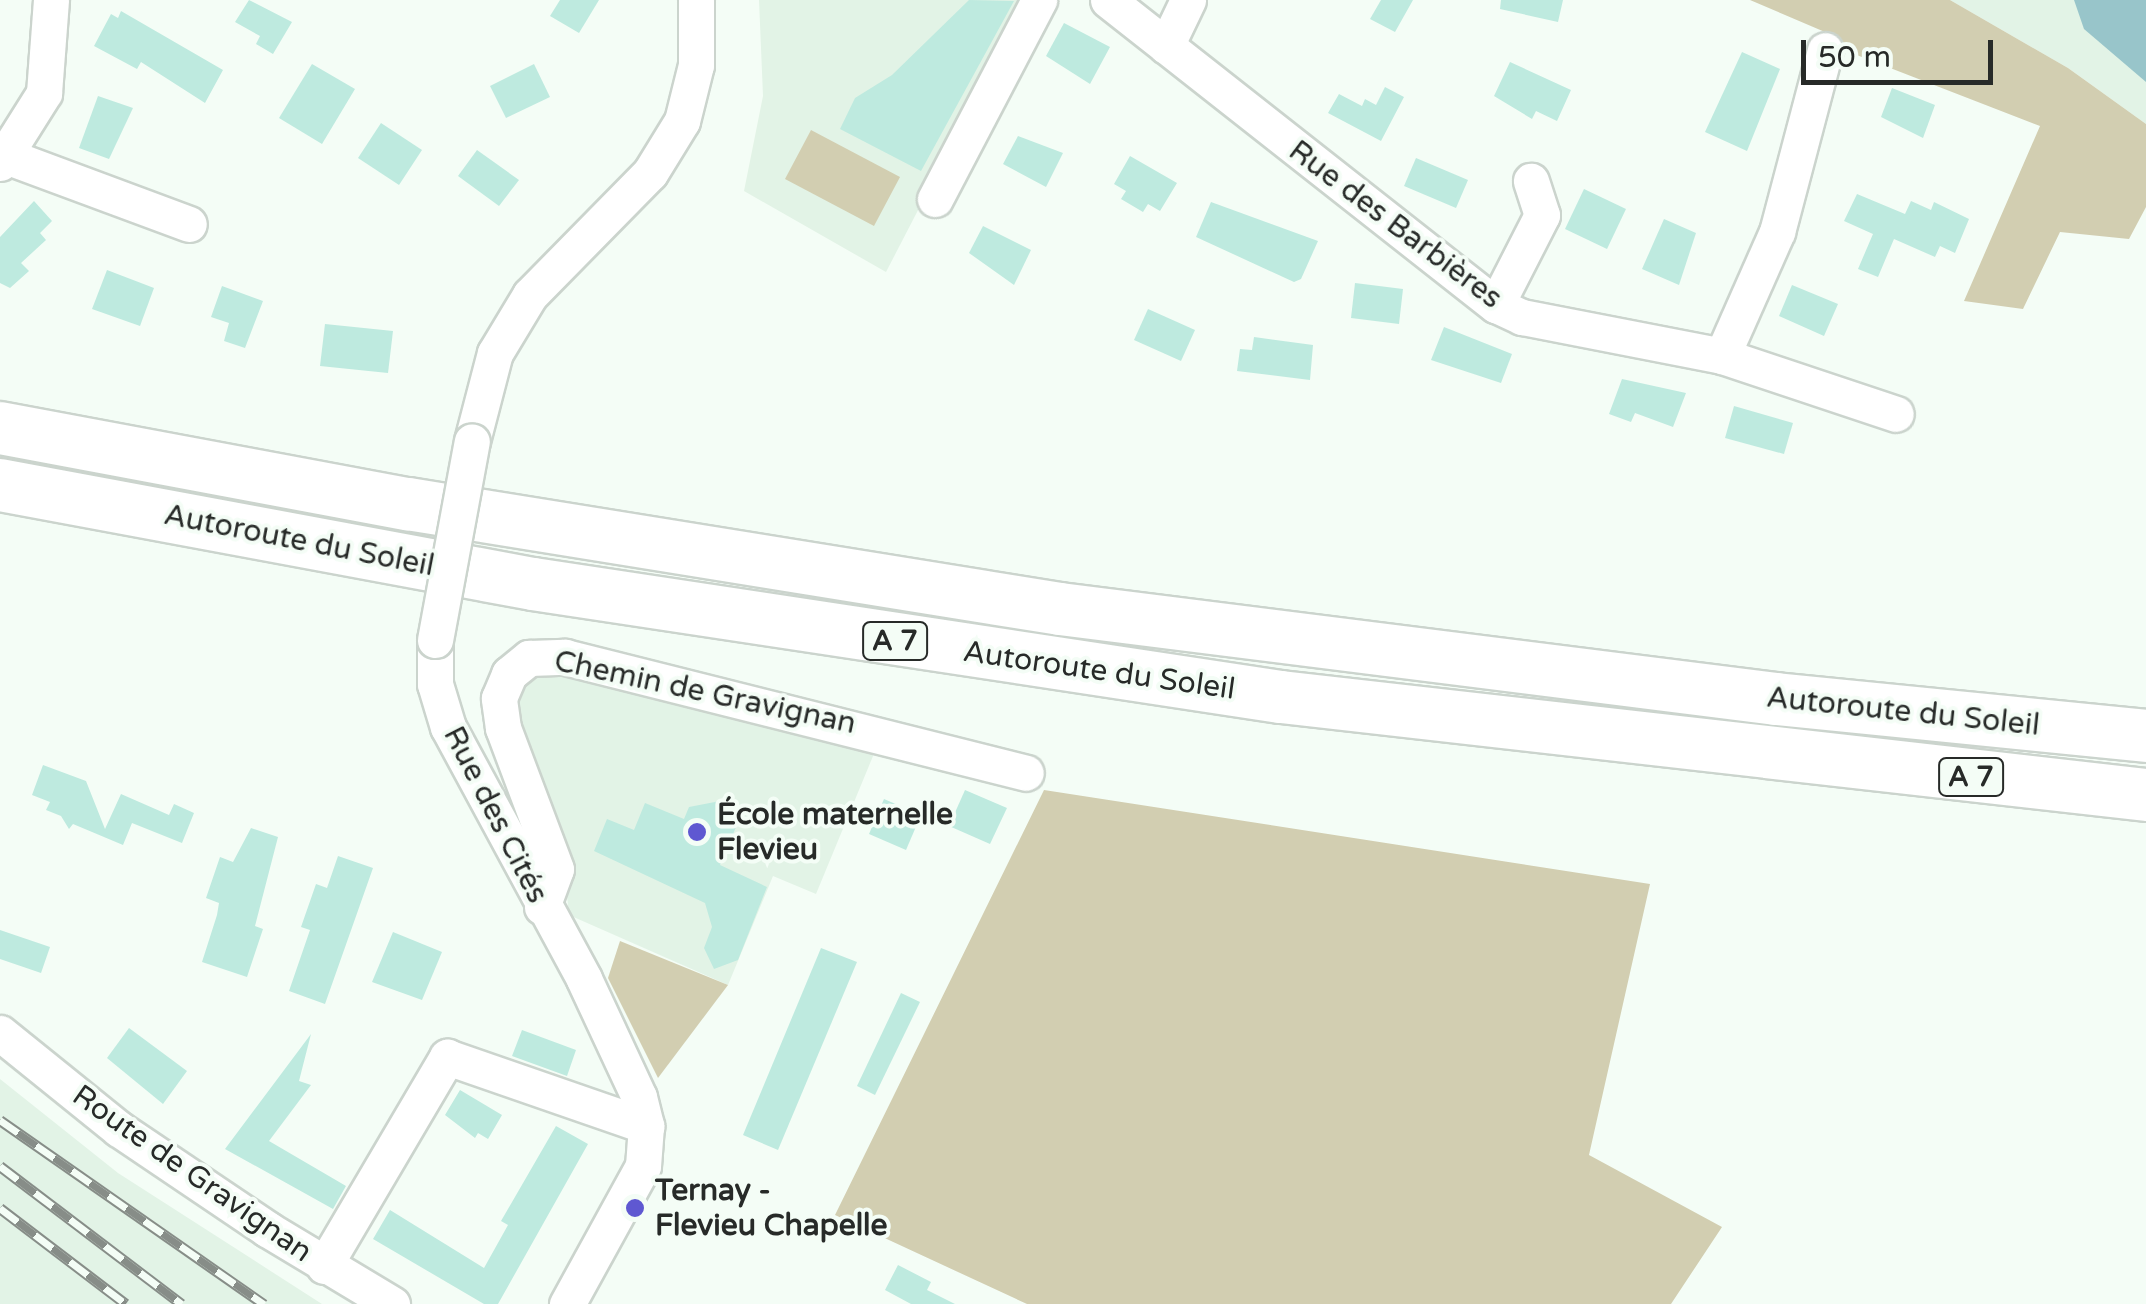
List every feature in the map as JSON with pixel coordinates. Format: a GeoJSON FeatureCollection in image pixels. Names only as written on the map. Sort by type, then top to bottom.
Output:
{"type":"FeatureCollection","features":[{"type":"Feature","properties":{"kind":"highway","name":"Autoroute du Soleil"},"geometry":{"type":"LineString","coordinates":[[0,428],[445,510],[1079,612],[2146,736]]}},
{"type":"Feature","properties":{"kind":"highway","name":"Autoroute du Soleil"},"geometry":{"type":"LineString","coordinates":[[0,485],[553,588],[1281,698],[2146,794]]}},
{"type":"Feature","properties":{"kind":"highway"},"geometry":{"type":"LineString","coordinates":[[2001,722],[2146,720]]}},
{"type":"Feature","properties":{"kind":"street"},"geometry":{"type":"LineString","coordinates":[[51,0],[44,93],[3,160],[189,224]]}},
{"type":"Feature","properties":{"kind":"street","name":"Rue des Cités"},"geometry":{"type":"LineString","coordinates":[[567,1304],[643,1166],[646,1126],[628,1074],[448,727],[435,684],[435,640],[472,441],[495,353],[530,295],[650,173],[682,120],[696,66],[696,0]]}},
{"type":"Feature","properties":{"kind":"street"},"geometry":{"type":"LineString","coordinates":[[935,199],[1039,0]]}},
{"type":"Feature","properties":{"kind":"street","name":"Rue des Barbières"},"geometry":{"type":"LineString","coordinates":[[1108,0],[1496,305],[1522,317],[1722,356],[1896,414]]}},
{"type":"Feature","properties":{"kind":"street"},"geometry":{"type":"LineString","coordinates":[[1166,46],[1188,0]]}},
{"type":"Feature","properties":{"kind":"street"},"geometry":{"type":"LineString","coordinates":[[1722,356],[1777,232],[1825,50]]}},
{"type":"Feature","properties":{"kind":"street"},"geometry":{"type":"LineString","coordinates":[[1496,305],[1542,214],[1531,181]]}},
{"type":"Feature","properties":{"kind":"street","name":"Chemin de Gravignan"},"geometry":{"type":"LineString","coordinates":[[542,907],[556,869],[504,728],[499,698],[508,674],[529,658],[564,656],[1026,773]]}},
{"type":"Feature","properties":{"kind":"street","name":"Route de Gravignan"},"geometry":{"type":"LineString","coordinates":[[0,1033],[120,1128],[324,1266],[392,1304]]}},
{"type":"Feature","properties":{"kind":"street"},"geometry":{"type":"LineString","coordinates":[[324,1266],[446,1057],[646,1126]]}},
{"type":"Feature","properties":{"kind":"shaded area"},"geometry":{"type":"Polygon","coordinates":[[[759,0],[1027,0],[886,272],[744,191],[763,96],[759,0]]]}},
{"type":"Feature","properties":{"kind":"shaded area"},"geometry":{"type":"Polygon","coordinates":[[[1750,0],[1950,0],[2068,68],[2146,124],[2146,207],[2129,239],[2060,232],[2023,309],[1964,301],[2040,126],[1836,47],[1839,38],[1750,0]]]}},
{"type":"Feature","properties":{"kind":"shaded area"},"geometry":{"type":"Polygon","coordinates":[[[1950,0],[2146,0],[2146,124],[2068,68],[1950,0]]]}},
{"type":"Feature","properties":{"kind":"shaded area"},"geometry":{"type":"Polygon","coordinates":[[[811,130],[900,177],[874,226],[785,179],[811,130]]]}},
{"type":"Feature","properties":{"kind":"shaded area","name":"École maternelle Flevieu"},"geometry":{"type":"Polygon","coordinates":[[[536,665],[878,744],[816,894],[773,876],[728,985],[569,915],[563,858],[509,695],[536,665]]]}},
{"type":"Feature","properties":{"kind":"shaded area"},"geometry":{"type":"Polygon","coordinates":[[[1044,790],[1650,884],[1589,1155],[1722,1227],[1671,1304],[1027,1304],[835,1215],[1044,790]]]}},
{"type":"Feature","properties":{"kind":"shaded area"},"geometry":{"type":"Polygon","coordinates":[[[620,941],[728,985],[658,1078],[608,978],[620,941]]]}},
{"type":"Feature","properties":{"kind":"shaded area"},"geometry":{"type":"Polygon","coordinates":[[[0,1079],[118,1173],[322,1304],[0,1304],[0,1079]]]}},
{"type":"Feature","properties":{"kind":"water"},"geometry":{"type":"Polygon","coordinates":[[[2074,0],[2146,0],[2146,82],[2084,29],[2074,0]]]}},
{"type":"Feature","properties":{"kind":"building"},"geometry":{"type":"Polygon","coordinates":[[[249,0],[292,22],[273,54],[256,44],[260,36],[235,22],[249,0]]]}},
{"type":"Feature","properties":{"kind":"building"},"geometry":{"type":"Polygon","coordinates":[[[560,0],[599,0],[579,33],[550,16],[560,0]]]}},
{"type":"Feature","properties":{"kind":"building"},"geometry":{"type":"Polygon","coordinates":[[[969,0],[1014,1],[921,171],[840,129],[855,98],[892,75],[969,0]]]}},
{"type":"Feature","properties":{"kind":"building"},"geometry":{"type":"Polygon","coordinates":[[[1381,0],[1413,0],[1395,32],[1370,19],[1381,0]]]}},
{"type":"Feature","properties":{"kind":"building"},"geometry":{"type":"Polygon","coordinates":[[[1501,0],[1563,0],[1558,22],[1500,9],[1501,0]]]}},
{"type":"Feature","properties":{"kind":"building"},"geometry":{"type":"Polygon","coordinates":[[[121,11],[223,70],[205,103],[141,62],[137,69],[94,46],[111,14],[118,18],[121,11]]]}},
{"type":"Feature","properties":{"kind":"building"},"geometry":{"type":"Polygon","coordinates":[[[1064,23],[1110,47],[1090,84],[1046,56],[1064,23]]]}},
{"type":"Feature","properties":{"kind":"building"},"geometry":{"type":"Polygon","coordinates":[[[1742,52],[1780,69],[1747,151],[1705,132],[1742,52]]]}},
{"type":"Feature","properties":{"kind":"building"},"geometry":{"type":"Polygon","coordinates":[[[1510,62],[1571,90],[1557,121],[1536,111],[1532,119],[1494,96],[1510,62]]]}},
{"type":"Feature","properties":{"kind":"building"},"geometry":{"type":"Polygon","coordinates":[[[312,64],[355,89],[322,144],[279,118],[312,64]]]}},
{"type":"Feature","properties":{"kind":"building"},"geometry":{"type":"Polygon","coordinates":[[[534,64],[550,97],[506,118],[490,86],[534,64]]]}},
{"type":"Feature","properties":{"kind":"building"},"geometry":{"type":"Polygon","coordinates":[[[1385,87],[1404,97],[1381,141],[1328,113],[1339,94],[1362,106],[1365,99],[1376,105],[1385,87]]]}},
{"type":"Feature","properties":{"kind":"building"},"geometry":{"type":"Polygon","coordinates":[[[1892,88],[1935,105],[1923,138],[1881,117],[1892,88]]]}},
{"type":"Feature","properties":{"kind":"building"},"geometry":{"type":"Polygon","coordinates":[[[98,96],[133,108],[109,159],[79,148],[98,96]]]}},
{"type":"Feature","properties":{"kind":"building"},"geometry":{"type":"Polygon","coordinates":[[[381,123],[422,150],[399,185],[358,158],[381,123]]]}},
{"type":"Feature","properties":{"kind":"building"},"geometry":{"type":"Polygon","coordinates":[[[1018,136],[1063,153],[1046,187],[1003,164],[1018,136]]]}},
{"type":"Feature","properties":{"kind":"building"},"geometry":{"type":"Polygon","coordinates":[[[477,150],[519,180],[499,206],[458,176],[477,150]]]}},
{"type":"Feature","properties":{"kind":"building"},"geometry":{"type":"Polygon","coordinates":[[[1130,156],[1177,183],[1160,211],[1148,204],[1143,212],[1121,199],[1126,191],[1114,184],[1130,156]]]}},
{"type":"Feature","properties":{"kind":"building"},"geometry":{"type":"Polygon","coordinates":[[[1416,158],[1468,180],[1456,208],[1404,186],[1416,158]]]}},
{"type":"Feature","properties":{"kind":"building"},"geometry":{"type":"Polygon","coordinates":[[[1584,189],[1626,209],[1607,249],[1565,229],[1584,189]]]}},
{"type":"Feature","properties":{"kind":"building"},"geometry":{"type":"Polygon","coordinates":[[[1857,194],[1905,214],[1911,201],[1931,210],[1934,202],[1969,219],[1955,253],[1940,246],[1935,257],[1894,239],[1878,277],[1858,269],[1873,234],[1844,221],[1857,194]]]}},
{"type":"Feature","properties":{"kind":"building"},"geometry":{"type":"Polygon","coordinates":[[[34,201],[52,221],[40,233],[46,240],[21,263],[29,271],[10,288],[0,283],[0,237],[34,201]]]}},
{"type":"Feature","properties":{"kind":"building"},"geometry":{"type":"Polygon","coordinates":[[[1211,202],[1318,241],[1301,279],[1294,282],[1196,237],[1211,202]]]}},
{"type":"Feature","properties":{"kind":"building"},"geometry":{"type":"Polygon","coordinates":[[[1664,219],[1696,233],[1679,285],[1642,269],[1664,219]]]}},
{"type":"Feature","properties":{"kind":"building"},"geometry":{"type":"Polygon","coordinates":[[[983,226],[1031,250],[1014,285],[969,253],[983,226]]]}},
{"type":"Feature","properties":{"kind":"building"},"geometry":{"type":"Polygon","coordinates":[[[107,270],[154,288],[140,326],[92,309],[107,270]]]}},
{"type":"Feature","properties":{"kind":"building"},"geometry":{"type":"Polygon","coordinates":[[[1355,283],[1403,289],[1399,324],[1351,318],[1355,283]]]}},
{"type":"Feature","properties":{"kind":"building"},"geometry":{"type":"Polygon","coordinates":[[[1792,285],[1838,304],[1824,336],[1779,316],[1792,285]]]}},
{"type":"Feature","properties":{"kind":"building"},"geometry":{"type":"Polygon","coordinates":[[[222,286],[263,301],[245,348],[224,341],[229,323],[211,317],[222,286]]]}},
{"type":"Feature","properties":{"kind":"building"},"geometry":{"type":"Polygon","coordinates":[[[1148,309],[1195,330],[1181,361],[1134,340],[1148,309]]]}},
{"type":"Feature","properties":{"kind":"building"},"geometry":{"type":"Polygon","coordinates":[[[325,324],[393,331],[388,373],[320,366],[325,324]]]}},
{"type":"Feature","properties":{"kind":"building"},"geometry":{"type":"Polygon","coordinates":[[[1444,327],[1512,354],[1501,383],[1431,360],[1444,327]]]}},
{"type":"Feature","properties":{"kind":"building"},"geometry":{"type":"Polygon","coordinates":[[[1254,337],[1313,345],[1310,380],[1237,371],[1240,349],[1252,350],[1254,337]]]}},
{"type":"Feature","properties":{"kind":"building"},"geometry":{"type":"Polygon","coordinates":[[[1622,379],[1686,393],[1673,427],[1635,413],[1631,422],[1609,414],[1622,379]]]}},
{"type":"Feature","properties":{"kind":"building"},"geometry":{"type":"Polygon","coordinates":[[[1734,406],[1793,423],[1784,454],[1725,438],[1734,406]]]}},
{"type":"Feature","properties":{"kind":"building"},"geometry":{"type":"Polygon","coordinates":[[[43,765],[86,781],[105,829],[121,794],[169,815],[174,804],[194,813],[182,843],[132,823],[123,845],[73,824],[69,829],[61,816],[46,810],[50,802],[32,795],[43,765]]]}},
{"type":"Feature","properties":{"kind":"building"},"geometry":{"type":"Polygon","coordinates":[[[965,790],[1007,808],[990,844],[949,826],[965,790]]]}},
{"type":"Feature","properties":{"kind":"building"},"geometry":{"type":"Polygon","coordinates":[[[884,799],[921,815],[906,850],[869,834],[884,799]]]}},
{"type":"Feature","properties":{"kind":"building"},"geometry":{"type":"Polygon","coordinates":[[[720,801],[736,827],[720,865],[767,887],[738,960],[714,969],[704,948],[712,927],[705,903],[594,851],[607,819],[634,830],[645,803],[684,819],[689,807],[720,801]]]}},
{"type":"Feature","properties":{"kind":"building"},"geometry":{"type":"Polygon","coordinates":[[[251,828],[278,837],[255,926],[263,929],[247,977],[202,962],[219,903],[206,898],[220,857],[233,862],[251,828]]]}},
{"type":"Feature","properties":{"kind":"building"},"geometry":{"type":"Polygon","coordinates":[[[338,856],[373,868],[325,1004],[289,991],[310,930],[301,927],[316,884],[327,888],[338,856]]]}},
{"type":"Feature","properties":{"kind":"building"},"geometry":{"type":"Polygon","coordinates":[[[0,930],[50,947],[41,973],[0,959],[0,930]]]}},
{"type":"Feature","properties":{"kind":"building"},"geometry":{"type":"Polygon","coordinates":[[[393,932],[442,952],[422,1000],[372,982],[393,932]]]}},
{"type":"Feature","properties":{"kind":"building"},"geometry":{"type":"Polygon","coordinates":[[[821,948],[857,962],[778,1150],[743,1135],[821,948]]]}},
{"type":"Feature","properties":{"kind":"building"},"geometry":{"type":"Polygon","coordinates":[[[901,993],[920,1002],[875,1095],[857,1086],[901,993]]]}},
{"type":"Feature","properties":{"kind":"building"},"geometry":{"type":"Polygon","coordinates":[[[129,1028],[187,1071],[163,1104],[107,1058],[129,1028]]]}},
{"type":"Feature","properties":{"kind":"building"},"geometry":{"type":"Polygon","coordinates":[[[522,1030],[576,1050],[567,1076],[512,1056],[522,1030]]]}},
{"type":"Feature","properties":{"kind":"building"},"geometry":{"type":"Polygon","coordinates":[[[311,1034],[299,1081],[311,1085],[269,1141],[346,1186],[333,1209],[225,1149],[311,1034]]]}},
{"type":"Feature","properties":{"kind":"building"},"geometry":{"type":"Polygon","coordinates":[[[460,1090],[502,1115],[488,1139],[478,1133],[475,1138],[445,1115],[460,1090]]]}},
{"type":"Feature","properties":{"kind":"building"},"geometry":{"type":"Polygon","coordinates":[[[556,1126],[588,1144],[498,1304],[484,1304],[373,1239],[390,1210],[484,1268],[508,1225],[501,1221],[556,1126]]]}},
{"type":"Feature","properties":{"kind":"building"},"geometry":{"type":"Polygon","coordinates":[[[898,1265],[931,1282],[927,1290],[955,1304],[911,1304],[885,1290],[898,1265]]]}},
{"type":"Feature","properties":{"kind":"railway"},"geometry":{"type":"LineString","coordinates":[[0,1120],[264,1304]]}},
{"type":"Feature","properties":{"kind":"railway"},"geometry":{"type":"LineString","coordinates":[[0,1166],[182,1304]]}},
{"type":"Feature","properties":{"kind":"railway"},"geometry":{"type":"LineString","coordinates":[[0,1208],[126,1304]]}},
{"type":"Feature","properties":{"kind":"place","name":"École maternelle Flevieu"},"geometry":{"type":"Point","coordinates":[697,832]}},
{"type":"Feature","properties":{"kind":"place","name":"Ternay - Flevieu Chapelle"},"geometry":{"type":"Point","coordinates":[635,1208]}}]}
